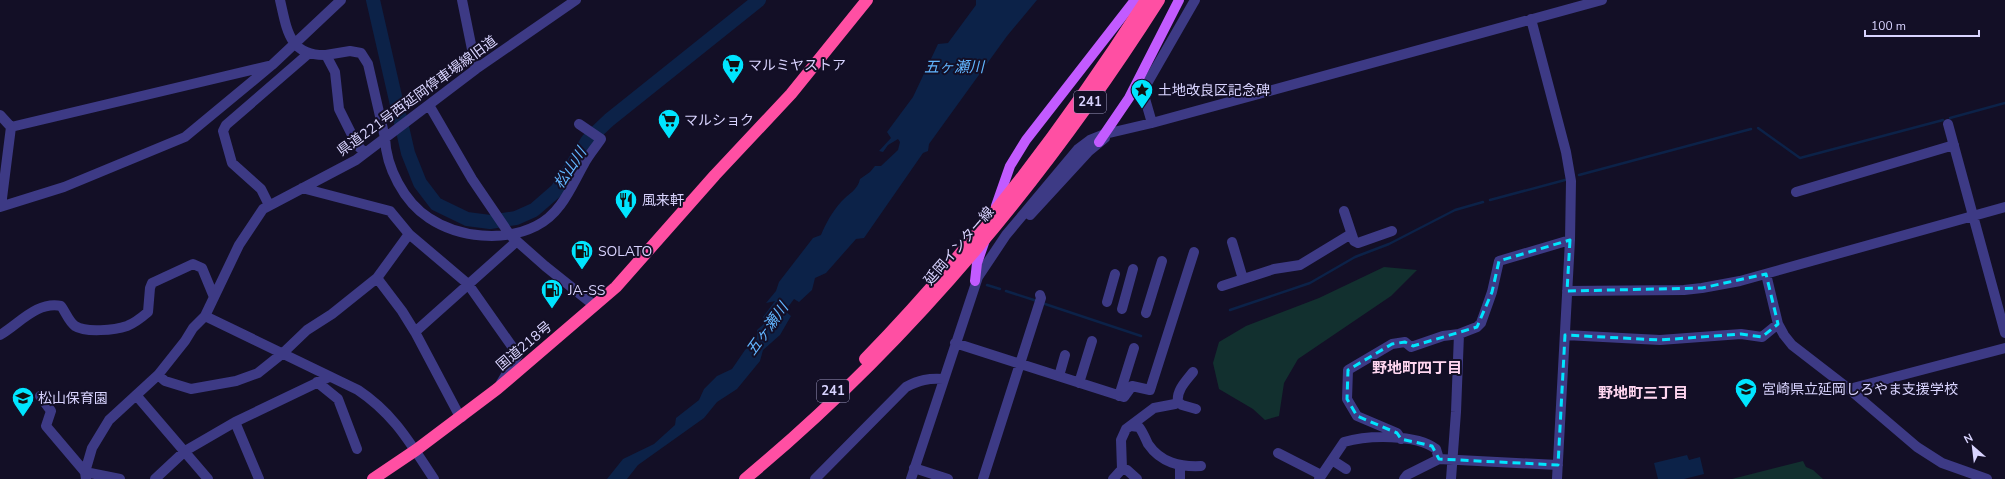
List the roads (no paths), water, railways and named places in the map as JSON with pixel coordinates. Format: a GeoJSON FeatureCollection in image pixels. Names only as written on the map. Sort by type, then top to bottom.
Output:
{"type":"FeatureCollection","features":[{"type":"Feature","properties":{"kind":"highway","name":"国道218号"},"geometry":{"type":"LineString","coordinates":[[373,479],[462,417],[498,389],[616,287],[715,175],[791,94],[867,0]]}},
{"type":"Feature","properties":{"kind":"highway","name":"延岡インター線"},"geometry":{"type":"LineString","coordinates":[[740,479],[843,382],[920,298],[1013,188],[1106,61],[1146,0]]}},
{"type":"Feature","properties":{"kind":"highway","name":"延岡インター線"},"geometry":{"type":"LineString","coordinates":[[746,479],[845,390],[923,310],[971,257],[1069,133],[1159,0]]}},
{"type":"Feature","properties":{"kind":"main road","name":"241"},"geometry":{"type":"LineString","coordinates":[[975,281],[977,263],[1010,166],[1017,154],[1135,0]]}},
{"type":"Feature","properties":{"kind":"main road","name":"241"},"geometry":{"type":"LineString","coordinates":[[1102,138],[1129,98],[1179,0]]}},
{"type":"Feature","properties":{"kind":"street"},"geometry":{"type":"LineString","coordinates":[[280,0],[285,21],[294,44],[308,54],[326,56],[350,51],[361,53],[368,64],[385,138],[385,150],[395,179],[410,199],[428,218],[451,229],[482,236],[513,237]]}},
{"type":"Feature","properties":{"kind":"street"},"geometry":{"type":"LineString","coordinates":[[323,15],[334,0]]}},
{"type":"Feature","properties":{"kind":"street"},"geometry":{"type":"LineString","coordinates":[[0,115],[11,127],[1,206],[64,187],[186,137],[272,65],[323,15],[341,0]]}},
{"type":"Feature","properties":{"kind":"street"},"geometry":{"type":"LineString","coordinates":[[462,0],[476,69]]}},
{"type":"Feature","properties":{"kind":"street","name":"県道221号西延岡停車場線旧道"},"geometry":{"type":"LineString","coordinates":[[86,476],[92,448],[109,420],[158,375],[193,328],[205,316],[239,245],[262,209],[331,174],[366,153],[476,69],[576,0]]}},
{"type":"Feature","properties":{"kind":"street"},"geometry":{"type":"LineString","coordinates":[[1152,123],[1143,92],[1195,0]]}},
{"type":"Feature","properties":{"kind":"street"},"geometry":{"type":"LineString","coordinates":[[910,479],[975,281],[1006,235],[1078,148],[1090,140],[1102,138],[1132,128],[1602,0]]}},
{"type":"Feature","properties":{"kind":"street"},"geometry":{"type":"LineString","coordinates":[[1531,19],[1571,177],[1570,240],[1557,479]]}},
{"type":"Feature","properties":{"kind":"street"},"geometry":{"type":"LineString","coordinates":[[269,205],[261,189],[232,163],[223,132],[226,125],[308,54]]}},
{"type":"Feature","properties":{"kind":"street"},"geometry":{"type":"LineString","coordinates":[[326,56],[335,72],[340,109],[357,145],[366,153]]}},
{"type":"Feature","properties":{"kind":"street"},"geometry":{"type":"LineString","coordinates":[[11,127],[272,65]]}},
{"type":"Feature","properties":{"kind":"street"},"geometry":{"type":"LineString","coordinates":[[430,105],[472,179],[513,237],[544,266],[595,306]]}},
{"type":"Feature","properties":{"kind":"street"},"geometry":{"type":"LineString","coordinates":[[415,332],[468,284],[513,237],[537,226],[555,212],[572,188],[584,163],[600,139],[579,124]]}},
{"type":"Feature","properties":{"kind":"street"},"geometry":{"type":"LineString","coordinates":[[1948,124],[2005,332]]}},
{"type":"Feature","properties":{"kind":"street"},"geometry":{"type":"LineString","coordinates":[[1796,192],[1954,146]]}},
{"type":"Feature","properties":{"kind":"street"},"geometry":{"type":"LineString","coordinates":[[302,188],[390,211],[408,234],[468,284],[518,355],[498,389]]}},
{"type":"Feature","properties":{"kind":"street"},"geometry":{"type":"LineString","coordinates":[[1567,292],[1702,288],[1766,274],[2005,207]]}},
{"type":"Feature","properties":{"kind":"street"},"geometry":{"type":"LineString","coordinates":[[1344,211],[1354,241],[1358,243],[1392,231]]}},
{"type":"Feature","properties":{"kind":"street"},"geometry":{"type":"LineString","coordinates":[[158,375],[165,381],[191,389],[216,386],[258,373],[283,353],[307,330],[332,314],[377,278],[408,234]]}},
{"type":"Feature","properties":{"kind":"street"},"geometry":{"type":"LineString","coordinates":[[1222,286],[1274,269],[1300,265],[1352,234]]}},
{"type":"Feature","properties":{"kind":"street"},"geometry":{"type":"LineString","coordinates":[[1401,439],[1397,433],[1357,416],[1348,399],[1348,370],[1392,344],[1405,342],[1411,347],[1443,336],[1459,334],[1477,327],[1481,323],[1492,292],[1499,261],[1570,240]]}},
{"type":"Feature","properties":{"kind":"street"},"geometry":{"type":"LineString","coordinates":[[1232,242],[1244,279]]}},
{"type":"Feature","properties":{"kind":"street"},"geometry":{"type":"LineString","coordinates":[[1154,408],[1150,390],[1194,252]]}},
{"type":"Feature","properties":{"kind":"street"},"geometry":{"type":"LineString","coordinates":[[1146,313],[1162,261]]}},
{"type":"Feature","properties":{"kind":"street"},"geometry":{"type":"LineString","coordinates":[[0,335],[14,327],[31,312],[41,307],[55,304],[61,306],[74,325],[80,328],[98,330],[126,326],[139,320],[148,312],[150,288],[152,283],[193,264],[202,268],[214,297]]}},
{"type":"Feature","properties":{"kind":"street"},"geometry":{"type":"LineString","coordinates":[[1122,309],[1133,269]]}},
{"type":"Feature","properties":{"kind":"street"},"geometry":{"type":"LineString","coordinates":[[1107,302],[1116,274]]}},
{"type":"Feature","properties":{"kind":"street"},"geometry":{"type":"LineString","coordinates":[[1766,274],[1778,324],[1792,345],[1849,389],[1906,438],[1942,463],[1987,479]]}},
{"type":"Feature","properties":{"kind":"street"},"geometry":{"type":"LineString","coordinates":[[377,278],[402,311],[415,332],[459,415],[462,417]]}},
{"type":"Feature","properties":{"kind":"street"},"geometry":{"type":"LineString","coordinates":[[983,479],[1041,298],[1040,295]]}},
{"type":"Feature","properties":{"kind":"street"},"geometry":{"type":"LineString","coordinates":[[205,316],[358,390],[376,402],[390,416],[416,450],[434,479]]}},
{"type":"Feature","properties":{"kind":"street"},"geometry":{"type":"LineString","coordinates":[[1565,335],[1660,340],[1741,334],[1762,337],[1778,324]]}},
{"type":"Feature","properties":{"kind":"street"},"geometry":{"type":"LineString","coordinates":[[1451,479],[1456,412],[1459,334]]}},
{"type":"Feature","properties":{"kind":"street"},"geometry":{"type":"LineString","coordinates":[[1079,383],[1092,340]]}},
{"type":"Feature","properties":{"kind":"street"},"geometry":{"type":"LineString","coordinates":[[955,343],[1119,396],[1124,397],[1132,386],[1150,390]]}},
{"type":"Feature","properties":{"kind":"street"},"geometry":{"type":"LineString","coordinates":[[1119,396],[1134,348]]}},
{"type":"Feature","properties":{"kind":"street"},"geometry":{"type":"LineString","coordinates":[[1849,389],[2005,348]]}},
{"type":"Feature","properties":{"kind":"street"},"geometry":{"type":"LineString","coordinates":[[1059,376],[1065,356]]}},
{"type":"Feature","properties":{"kind":"street"},"geometry":{"type":"LineString","coordinates":[[1178,402],[1179,392],[1193,372]]}},
{"type":"Feature","properties":{"kind":"street"},"geometry":{"type":"LineString","coordinates":[[155,479],[185,451],[235,422],[329,377]]}},
{"type":"Feature","properties":{"kind":"street"},"geometry":{"type":"LineString","coordinates":[[815,479],[906,387],[916,381],[930,378],[943,379]]}},
{"type":"Feature","properties":{"kind":"street"},"geometry":{"type":"LineString","coordinates":[[317,382],[338,399],[357,449]]}},
{"type":"Feature","properties":{"kind":"street"},"geometry":{"type":"LineString","coordinates":[[136,395],[208,479]]}},
{"type":"Feature","properties":{"kind":"street"},"geometry":{"type":"LineString","coordinates":[[40,396],[51,411],[46,426],[86,476],[120,479]]}},
{"type":"Feature","properties":{"kind":"street"},"geometry":{"type":"LineString","coordinates":[[1113,479],[1122,469],[1120,440],[1122,434],[1154,408],[1175,404],[1178,402]]}},
{"type":"Feature","properties":{"kind":"street"},"geometry":{"type":"LineString","coordinates":[[1178,402],[1182,405],[1196,409]]}},
{"type":"Feature","properties":{"kind":"street"},"geometry":{"type":"LineString","coordinates":[[235,422],[259,479]]}},
{"type":"Feature","properties":{"kind":"street"},"geometry":{"type":"LineString","coordinates":[[1131,426],[1139,427],[1155,453],[1163,459],[1180,466],[1201,466]]}},
{"type":"Feature","properties":{"kind":"street"},"geometry":{"type":"LineString","coordinates":[[1278,453],[1320,477],[1344,442],[1351,440],[1372,437],[1420,441],[1436,449],[1439,459]]}},
{"type":"Feature","properties":{"kind":"street"},"geometry":{"type":"LineString","coordinates":[[1404,479],[1407,475],[1439,459],[1452,458],[1558,465]]}},
{"type":"Feature","properties":{"kind":"street"},"geometry":{"type":"LineString","coordinates":[[1332,460],[1346,469]]}},
{"type":"Feature","properties":{"kind":"street"},"geometry":{"type":"LineString","coordinates":[[1180,466],[1180,479]]}},
{"type":"Feature","properties":{"kind":"street"},"geometry":{"type":"LineString","coordinates":[[914,468],[948,479]]}},
{"type":"Feature","properties":{"kind":"street"},"geometry":{"type":"LineString","coordinates":[[1122,469],[1128,470],[1137,479]]}},
{"type":"Feature","properties":{"kind":"water","name":"五ヶ瀬川"},"geometry":{"type":"Polygon","coordinates":[[[976,0],[1037,0],[1007,36],[929,144],[928,151],[923,153],[864,238],[856,239],[826,273],[815,278],[812,290],[799,302],[794,299],[785,311],[791,316],[780,335],[763,350],[760,361],[737,389],[717,402],[704,418],[638,465],[627,479],[607,479],[623,459],[654,444],[675,425],[676,418],[699,400],[704,389],[717,376],[732,369],[745,350],[757,338],[757,330],[766,322],[763,317],[775,301],[766,303],[776,291],[779,282],[813,238],[821,235],[835,210],[855,189],[860,179],[870,172],[875,166],[881,166],[898,150],[900,142],[898,139],[888,145],[883,152],[879,151],[891,138],[887,132],[913,97],[938,44],[948,43],[976,5],[976,0]]]}},
{"type":"Feature","properties":{"kind":"water"},"geometry":{"type":"Polygon","coordinates":[[[1687,455],[1689,460],[1700,457],[1704,474],[1684,479],[1658,479],[1654,463],[1687,455]]]}},
{"type":"Feature","properties":{"kind":"waterway","name":"松山川"},"geometry":{"type":"LineString","coordinates":[[373,0],[408,153],[420,183],[436,204],[467,219],[490,222],[516,218],[534,210],[557,190],[588,140],[609,120],[759,0]]}},
{"type":"Feature","properties":{"kind":"waterway"},"geometry":{"type":"LineString","coordinates":[[1950,118],[2005,103]]}},
{"type":"Feature","properties":{"kind":"waterway"},"geometry":{"type":"LineString","coordinates":[[1758,128],[1800,158],[1943,120]]}},
{"type":"Feature","properties":{"kind":"waterway"},"geometry":{"type":"LineString","coordinates":[[1579,175],[1751,129]]}},
{"type":"Feature","properties":{"kind":"waterway"},"geometry":{"type":"LineString","coordinates":[[1490,200],[1565,180]]}},
{"type":"Feature","properties":{"kind":"waterway"},"geometry":{"type":"LineString","coordinates":[[1230,310],[1310,283],[1355,257],[1389,244],[1455,210],[1483,202]]}},
{"type":"Feature","properties":{"kind":"waterway"},"geometry":{"type":"LineString","coordinates":[[987,285],[1000,289]]}},
{"type":"Feature","properties":{"kind":"waterway"},"geometry":{"type":"LineString","coordinates":[[1006,291],[1037,301]]}},
{"type":"Feature","properties":{"kind":"waterway"},"geometry":{"type":"LineString","coordinates":[[1042,303],[1141,336]]}},
{"type":"Feature","properties":{"kind":"place","name":"マルミヤストア"},"geometry":{"type":"Point","coordinates":[733,84]}},
{"type":"Feature","properties":{"kind":"place","name":"土地改良区記念碑"},"geometry":{"type":"Point","coordinates":[1142,110]}},
{"type":"Feature","properties":{"kind":"place","name":"マルショク"},"geometry":{"type":"Point","coordinates":[669,140]}},
{"type":"Feature","properties":{"kind":"place","name":"風来軒"},"geometry":{"type":"Point","coordinates":[626,220]}},
{"type":"Feature","properties":{"kind":"place","name":"SOLATO"},"geometry":{"type":"Point","coordinates":[582,270]}},
{"type":"Feature","properties":{"kind":"place","name":"JA-SS"},"geometry":{"type":"Point","coordinates":[552,310]}},
{"type":"Feature","properties":{"kind":"place","name":"宮崎県立延岡しろやま支援学校"},"geometry":{"type":"Point","coordinates":[1746,408]}},
{"type":"Feature","properties":{"kind":"place","name":"松山保育園"},"geometry":{"type":"Point","coordinates":[23,418]}},
{"type":"Feature","properties":{"kind":"district","name":"野地町四丁目"},"geometry":{"type":"Point","coordinates":[1417,368]}},
{"type":"Feature","properties":{"kind":"district","name":"野地町三丁目"},"geometry":{"type":"Point","coordinates":[1643,393]}}]}
